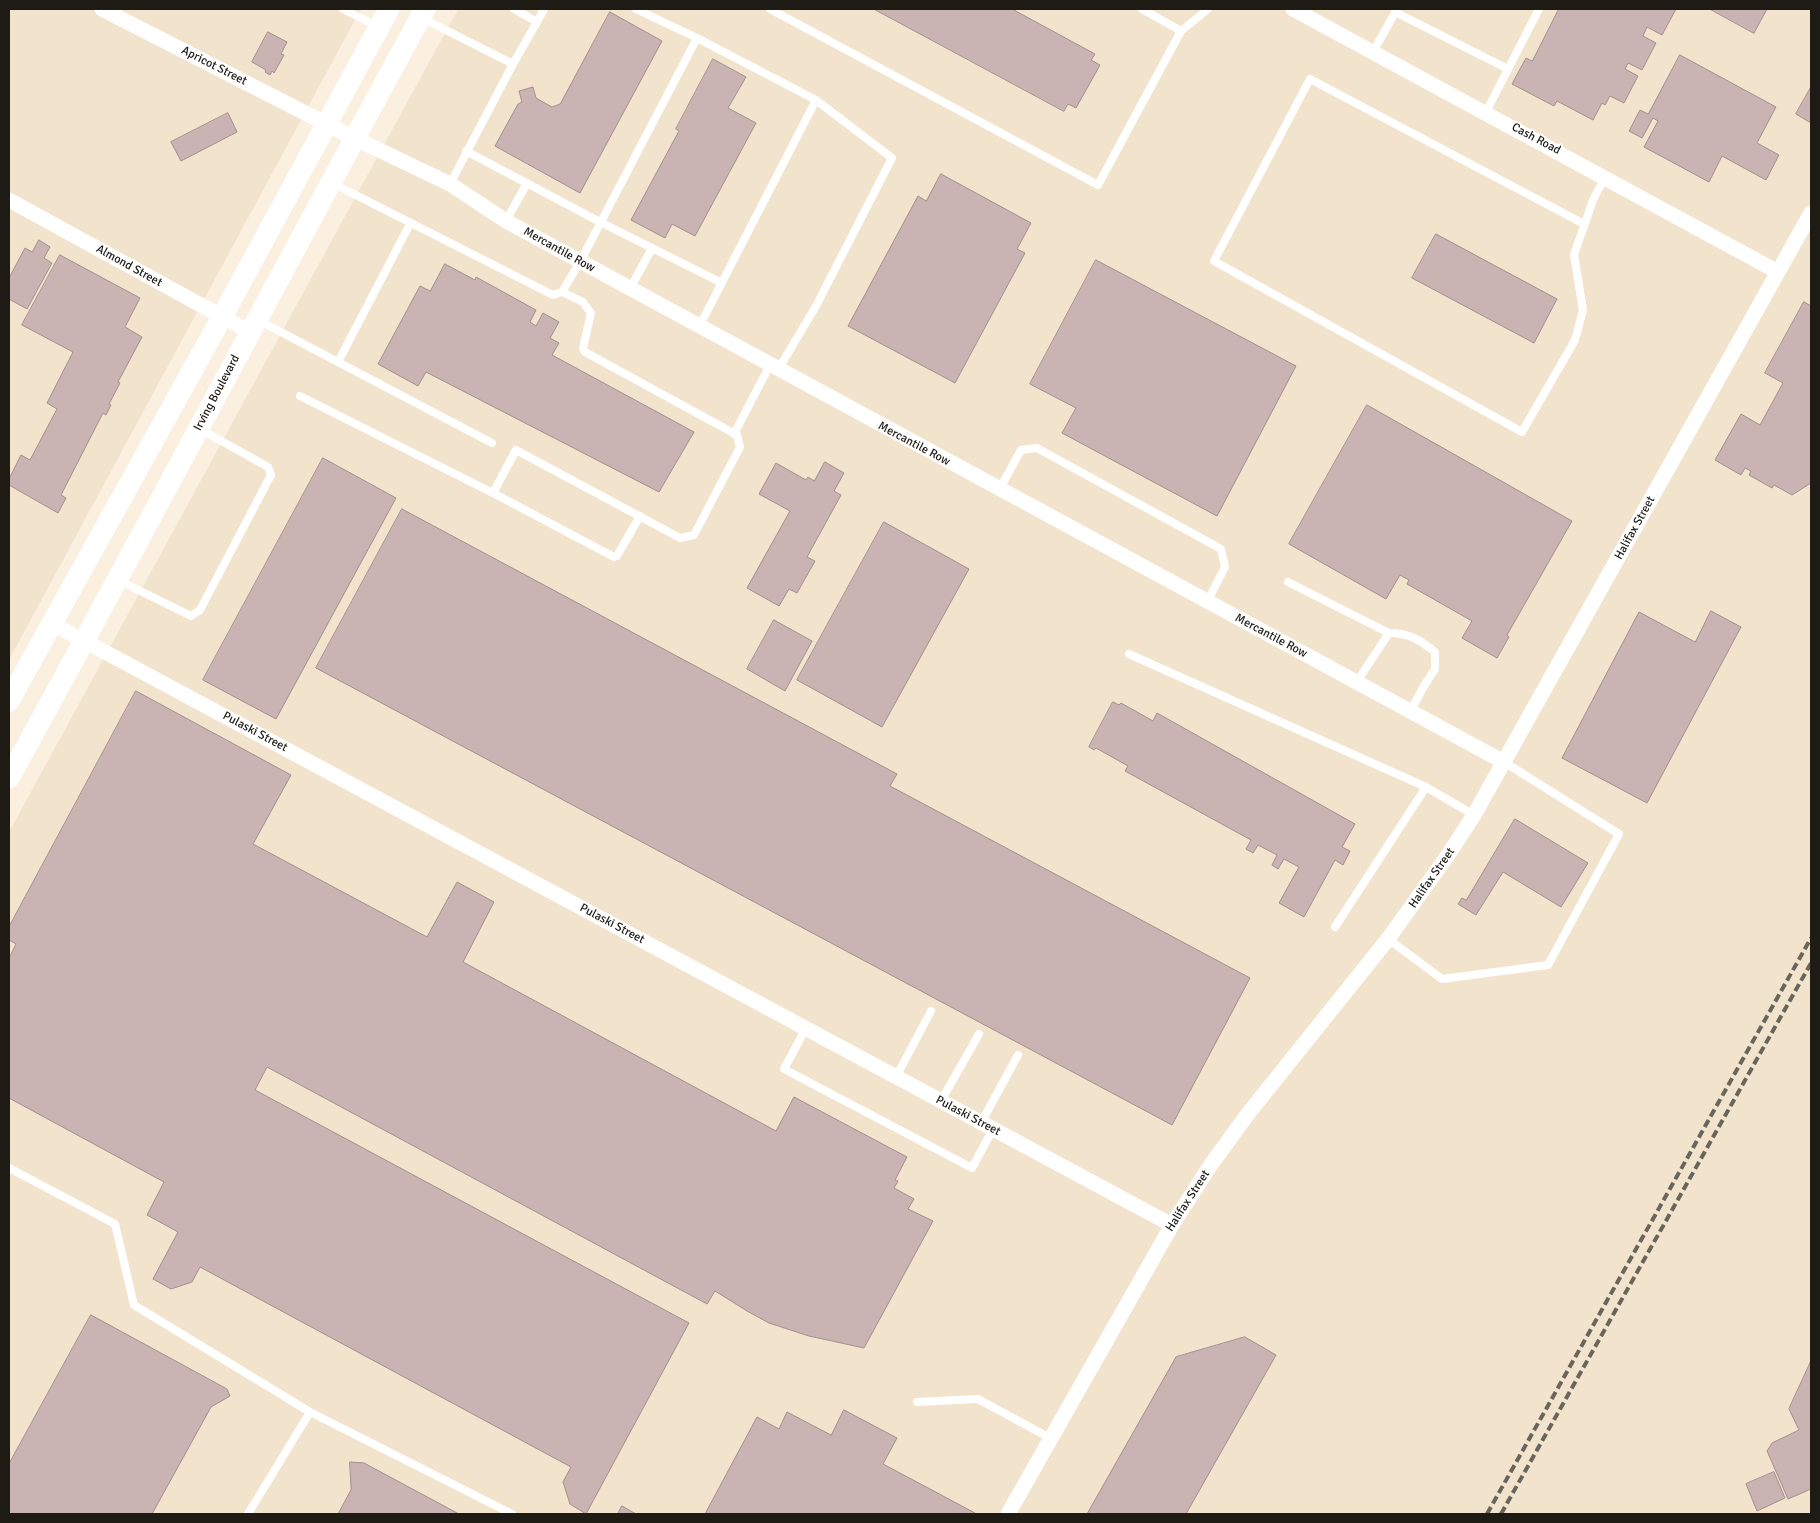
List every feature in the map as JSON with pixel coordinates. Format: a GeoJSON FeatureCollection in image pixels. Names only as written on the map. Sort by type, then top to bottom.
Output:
{"type":"FeatureCollection","features":[{"type":"Feature","properties":{"kind":"main road","name":"Irving Boulevard"},"geometry":{"type":"LineString","coordinates":[[9,778],[85,641],[330,182],[423,13]]}},
{"type":"Feature","properties":{"kind":"main road"},"geometry":{"type":"LineString","coordinates":[[9,701],[222,317],[384,18]]}},
{"type":"Feature","properties":{"kind":"street","name":"Apricot Street"},"geometry":{"type":"LineString","coordinates":[[102,9],[326,124]]}},
{"type":"Feature","properties":{"kind":"street","name":"Cash Road"},"geometry":{"type":"LineString","coordinates":[[1293,9],[1778,272]]}},
{"type":"Feature","properties":{"kind":"street","name":"Mercantile Row"},"geometry":{"type":"LineString","coordinates":[[326,124],[450,184],[506,221],[580,262],[1504,762]]}},
{"type":"Feature","properties":{"kind":"street","name":"Almond Street"},"geometry":{"type":"LineString","coordinates":[[9,200],[222,317],[253,326]]}},
{"type":"Feature","properties":{"kind":"street","name":"Halifax Street"},"geometry":{"type":"LineString","coordinates":[[1008,1514],[1172,1225],[1210,1166],[1247,1114],[1388,939],[1474,815],[1811,213]]}},
{"type":"Feature","properties":{"kind":"street","name":"Pulaski Street"},"geometry":{"type":"LineString","coordinates":[[51,623],[1172,1225]]}},
{"type":"Feature","properties":{"kind":"lane"},"geometry":{"type":"LineString","coordinates":[[343,9],[384,18]]}},
{"type":"Feature","properties":{"kind":"lane"},"geometry":{"type":"LineString","coordinates":[[514,9],[537,22]]}},
{"type":"Feature","properties":{"kind":"lane"},"geometry":{"type":"LineString","coordinates":[[450,184],[466,151],[544,9]]}},
{"type":"Feature","properties":{"kind":"lane"},"geometry":{"type":"LineString","coordinates":[[636,9],[697,38],[816,100],[892,158],[816,306],[774,367],[734,434]]}},
{"type":"Feature","properties":{"kind":"lane"},"geometry":{"type":"LineString","coordinates":[[770,9],[1098,185],[1181,31],[1208,9]]}},
{"type":"Feature","properties":{"kind":"lane"},"geometry":{"type":"LineString","coordinates":[[1142,9],[1181,31]]}},
{"type":"Feature","properties":{"kind":"lane"},"geometry":{"type":"LineString","coordinates":[[1486,112],[1539,9]]}},
{"type":"Feature","properties":{"kind":"lane"},"geometry":{"type":"LineString","coordinates":[[1373,52],[1396,10],[1508,69]]}},
{"type":"Feature","properties":{"kind":"lane"},"geometry":{"type":"LineString","coordinates":[[423,13],[513,64]]}},
{"type":"Feature","properties":{"kind":"lane"},"geometry":{"type":"LineString","coordinates":[[330,182],[554,295],[562,292],[580,262],[697,38]]}},
{"type":"Feature","properties":{"kind":"lane"},"geometry":{"type":"LineString","coordinates":[[1584,224],[1310,79],[1214,261],[1522,432],[1575,340],[1583,310],[1574,255],[1592,200],[1605,177]]}},
{"type":"Feature","properties":{"kind":"lane"},"geometry":{"type":"LineString","coordinates":[[699,327],[816,100]]}},
{"type":"Feature","properties":{"kind":"lane"},"geometry":{"type":"LineString","coordinates":[[466,151],[600,222],[722,283]]}},
{"type":"Feature","properties":{"kind":"lane"},"geometry":{"type":"LineString","coordinates":[[506,221],[527,183]]}},
{"type":"Feature","properties":{"kind":"lane"},"geometry":{"type":"LineString","coordinates":[[338,362],[410,224]]}},
{"type":"Feature","properties":{"kind":"lane"},"geometry":{"type":"LineString","coordinates":[[630,289],[652,248]]}},
{"type":"Feature","properties":{"kind":"lane"},"geometry":{"type":"LineString","coordinates":[[493,493],[516,450],[680,538],[694,536],[740,447],[737,435],[585,352],[582,348],[591,313],[582,302],[562,292]]}},
{"type":"Feature","properties":{"kind":"lane"},"geometry":{"type":"LineString","coordinates":[[253,326],[338,362],[492,443]]}},
{"type":"Feature","properties":{"kind":"lane"},"geometry":{"type":"LineString","coordinates":[[300,396],[493,493],[614,558],[640,516]]}},
{"type":"Feature","properties":{"kind":"lane"},"geometry":{"type":"LineString","coordinates":[[117,580],[191,616],[200,610],[271,475],[268,467],[198,428]]}},
{"type":"Feature","properties":{"kind":"lane"},"geometry":{"type":"LineString","coordinates":[[999,490],[1021,450],[1037,448],[1221,549],[1226,567],[1207,602]]}},
{"type":"Feature","properties":{"kind":"lane"},"geometry":{"type":"LineString","coordinates":[[1288,582],[1389,633],[1404,633],[1435,652],[1435,669],[1410,712]]}},
{"type":"Feature","properties":{"kind":"lane"},"geometry":{"type":"LineString","coordinates":[[1356,683],[1389,633]]}},
{"type":"Feature","properties":{"kind":"lane"},"geometry":{"type":"LineString","coordinates":[[1129,654],[1426,787],[1474,815]]}},
{"type":"Feature","properties":{"kind":"lane"},"geometry":{"type":"LineString","coordinates":[[1388,939],[1442,979],[1548,965],[1619,834],[1504,762]]}},
{"type":"Feature","properties":{"kind":"lane"},"geometry":{"type":"LineString","coordinates":[[1335,927],[1426,787]]}},
{"type":"Feature","properties":{"kind":"lane"},"geometry":{"type":"LineString","coordinates":[[896,1077],[930,1011]]}},
{"type":"Feature","properties":{"kind":"lane"},"geometry":{"type":"LineString","coordinates":[[806,1028],[784,1069],[972,1168],[987,1126],[1018,1055]]}},
{"type":"Feature","properties":{"kind":"lane"},"geometry":{"type":"LineString","coordinates":[[941,1101],[979,1034]]}},
{"type":"Feature","properties":{"kind":"lane"},"geometry":{"type":"LineString","coordinates":[[9,1168],[115,1224],[134,1305],[310,1412],[512,1514]]}},
{"type":"Feature","properties":{"kind":"lane"},"geometry":{"type":"LineString","coordinates":[[917,1402],[978,1399],[1050,1438]]}},
{"type":"Feature","properties":{"kind":"lane"},"geometry":{"type":"LineString","coordinates":[[248,1514],[310,1412]]}},
{"type":"Feature","properties":{"kind":"shaded area"},"geometry":{"type":"Polygon","coordinates":[[[9,9],[361,9],[9,660],[9,9]]]}},
{"type":"Feature","properties":{"kind":"shaded area"},"geometry":{"type":"Polygon","coordinates":[[[458,9],[1811,9],[1811,1514],[9,1514],[9,832],[458,9]]]}},
{"type":"Feature","properties":{"kind":"building"},"geometry":{"type":"Polygon","coordinates":[[[874,9],[1012,9],[1095,54],[1091,60],[1100,65],[1076,108],[1068,104],[1064,111],[874,9]]]}},
{"type":"Feature","properties":{"kind":"building"},"geometry":{"type":"Polygon","coordinates":[[[1559,9],[1676,9],[1662,35],[1647,27],[1643,36],[1656,43],[1642,70],[1628,63],[1625,69],[1638,76],[1624,103],[1610,96],[1605,105],[1602,103],[1593,120],[1557,101],[1554,106],[1512,84],[1526,58],[1532,61],[1559,9]]]}},
{"type":"Feature","properties":{"kind":"building"},"geometry":{"type":"Polygon","coordinates":[[[1710,9],[1767,9],[1754,33],[1710,9]]]}},
{"type":"Feature","properties":{"kind":"building"},"geometry":{"type":"Polygon","coordinates":[[[610,12],[662,41],[580,193],[495,146],[518,104],[522,102],[519,91],[533,87],[536,98],[552,107],[560,104],[610,12]]]}},
{"type":"Feature","properties":{"kind":"building"},"geometry":{"type":"Polygon","coordinates":[[[268,32],[287,42],[281,54],[284,55],[274,73],[272,71],[270,75],[265,72],[266,70],[252,62],[268,32]]]}},
{"type":"Feature","properties":{"kind":"building"},"geometry":{"type":"Polygon","coordinates":[[[1680,55],[1776,107],[1757,143],[1779,155],[1766,180],[1722,156],[1709,182],[1644,147],[1658,121],[1653,118],[1642,138],[1629,131],[1640,110],[1648,114],[1680,55]]]}},
{"type":"Feature","properties":{"kind":"building"},"geometry":{"type":"Polygon","coordinates":[[[713,59],[746,77],[728,108],[756,123],[695,236],[672,224],[665,238],[631,220],[679,131],[676,129],[713,59]]]}},
{"type":"Feature","properties":{"kind":"building"},"geometry":{"type":"Polygon","coordinates":[[[1811,87],[1811,123],[1796,114],[1811,87]]]}},
{"type":"Feature","properties":{"kind":"building"},"geometry":{"type":"Polygon","coordinates":[[[228,113],[237,132],[181,161],[171,142],[228,113]]]}},
{"type":"Feature","properties":{"kind":"building"},"geometry":{"type":"Polygon","coordinates":[[[941,174],[1031,223],[1017,249],[1025,253],[955,383],[848,326],[918,196],[926,201],[941,174]]]}},
{"type":"Feature","properties":{"kind":"building"},"geometry":{"type":"Polygon","coordinates":[[[1436,234],[1557,299],[1534,343],[1412,278],[1436,234]]]}},
{"type":"Feature","properties":{"kind":"building"},"geometry":{"type":"Polygon","coordinates":[[[39,240],[50,247],[44,258],[52,263],[27,309],[9,299],[9,278],[25,248],[32,252],[39,240]]]}},
{"type":"Feature","properties":{"kind":"building"},"geometry":{"type":"Polygon","coordinates":[[[60,255],[140,298],[125,327],[142,337],[118,382],[120,383],[109,404],[111,405],[106,415],[103,413],[61,495],[66,498],[58,513],[9,485],[9,479],[21,455],[30,460],[57,409],[47,403],[73,352],[22,325],[60,255]]]}},
{"type":"Feature","properties":{"kind":"building"},"geometry":{"type":"Polygon","coordinates":[[[1096,260],[1296,366],[1217,516],[1062,433],[1076,408],[1030,384],[1096,260]]]}},
{"type":"Feature","properties":{"kind":"building"},"geometry":{"type":"Polygon","coordinates":[[[445,264],[475,280],[476,277],[536,310],[530,322],[536,326],[543,313],[559,322],[550,338],[559,343],[552,355],[694,432],[659,492],[426,372],[418,386],[378,364],[420,286],[430,291],[445,264]]]}},
{"type":"Feature","properties":{"kind":"building"},"geometry":{"type":"Polygon","coordinates":[[[1804,302],[1811,306],[1811,483],[1792,495],[1774,485],[1772,488],[1749,475],[1751,471],[1745,468],[1741,475],[1715,460],[1741,414],[1760,425],[1783,383],[1765,373],[1804,302]]]}},
{"type":"Feature","properties":{"kind":"building"},"geometry":{"type":"Polygon","coordinates":[[[1367,405],[1572,521],[1507,635],[1509,637],[1497,658],[1462,638],[1472,621],[1407,584],[1409,580],[1400,575],[1386,599],[1289,544],[1367,405]]]}},
{"type":"Feature","properties":{"kind":"building"},"geometry":{"type":"Polygon","coordinates":[[[323,458],[396,498],[276,719],[203,680],[323,458]]]}},
{"type":"Feature","properties":{"kind":"building"},"geometry":{"type":"Polygon","coordinates":[[[825,462],[844,473],[834,491],[841,495],[807,557],[815,561],[797,593],[789,589],[779,606],[747,588],[790,511],[759,494],[776,463],[806,480],[808,477],[814,481],[825,462]]]}},
{"type":"Feature","properties":{"kind":"building"},"geometry":{"type":"Polygon","coordinates":[[[402,509],[897,774],[890,786],[1250,978],[1172,1125],[316,668],[402,509]]]}},
{"type":"Feature","properties":{"kind":"building"},"geometry":{"type":"Polygon","coordinates":[[[884,522],[969,569],[882,727],[797,680],[884,522]]]}},
{"type":"Feature","properties":{"kind":"building"},"geometry":{"type":"Polygon","coordinates":[[[1711,611],[1741,627],[1647,803],[1562,758],[1639,612],[1695,642],[1711,611]]]}},
{"type":"Feature","properties":{"kind":"building"},"geometry":{"type":"Polygon","coordinates":[[[774,620],[812,641],[785,691],[747,669],[774,620]]]}},
{"type":"Feature","properties":{"kind":"building"},"geometry":{"type":"Polygon","coordinates":[[[136,691],[291,775],[253,844],[427,937],[457,882],[494,902],[463,962],[776,1131],[794,1097],[907,1157],[895,1180],[898,1181],[894,1188],[914,1199],[908,1209],[933,1221],[864,1348],[809,1336],[769,1323],[715,1291],[707,1304],[267,1067],[255,1090],[689,1323],[586,1514],[570,1504],[563,1482],[571,1467],[200,1267],[192,1282],[171,1289],[153,1279],[178,1232],[147,1215],[164,1182],[9,1098],[9,958],[16,944],[9,940],[9,927],[136,691]]]}},
{"type":"Feature","properties":{"kind":"building"},"geometry":{"type":"Polygon","coordinates":[[[1113,702],[1119,705],[1121,703],[1153,721],[1157,713],[1355,824],[1342,847],[1350,851],[1343,865],[1335,860],[1304,917],[1279,903],[1299,867],[1284,859],[1278,869],[1272,865],[1277,855],[1258,845],[1253,853],[1246,849],[1251,840],[1125,771],[1128,766],[1096,748],[1094,750],[1089,747],[1113,702]]]}},
{"type":"Feature","properties":{"kind":"building"},"geometry":{"type":"Polygon","coordinates":[[[1515,819],[1588,863],[1561,907],[1503,872],[1476,915],[1458,904],[1462,898],[1466,900],[1515,819]]]}},
{"type":"Feature","properties":{"kind":"building"},"geometry":{"type":"Polygon","coordinates":[[[91,1315],[227,1389],[230,1396],[211,1407],[152,1514],[9,1514],[9,1464],[91,1315]]]}},
{"type":"Feature","properties":{"kind":"building"},"geometry":{"type":"Polygon","coordinates":[[[1245,1337],[1276,1355],[1186,1514],[1087,1514],[1176,1357],[1245,1337]]]}},
{"type":"Feature","properties":{"kind":"building"},"geometry":{"type":"Polygon","coordinates":[[[1811,1361],[1811,1489],[1788,1499],[1767,1451],[1772,1443],[1799,1430],[1789,1409],[1811,1361]]]}},
{"type":"Feature","properties":{"kind":"building"},"geometry":{"type":"Polygon","coordinates":[[[844,1410],[897,1438],[883,1464],[975,1513],[705,1514],[757,1417],[779,1429],[787,1412],[831,1435],[844,1410]]]}},
{"type":"Feature","properties":{"kind":"building"},"geometry":{"type":"Polygon","coordinates":[[[350,1462],[364,1463],[459,1514],[338,1514],[351,1490],[350,1462]]]}},
{"type":"Feature","properties":{"kind":"building"},"geometry":{"type":"Polygon","coordinates":[[[1774,1472],[1785,1498],[1757,1511],[1746,1484],[1774,1472]]]}},
{"type":"Feature","properties":{"kind":"building"},"geometry":{"type":"Polygon","coordinates":[[[622,1506],[636,1514],[618,1514],[622,1506]]]}},
{"type":"Feature","properties":{"kind":"railway"},"geometry":{"type":"LineString","coordinates":[[1487,1514],[1811,938]]}},
{"type":"Feature","properties":{"kind":"railway"},"geometry":{"type":"LineString","coordinates":[[1501,1514],[1811,963]]}}]}
